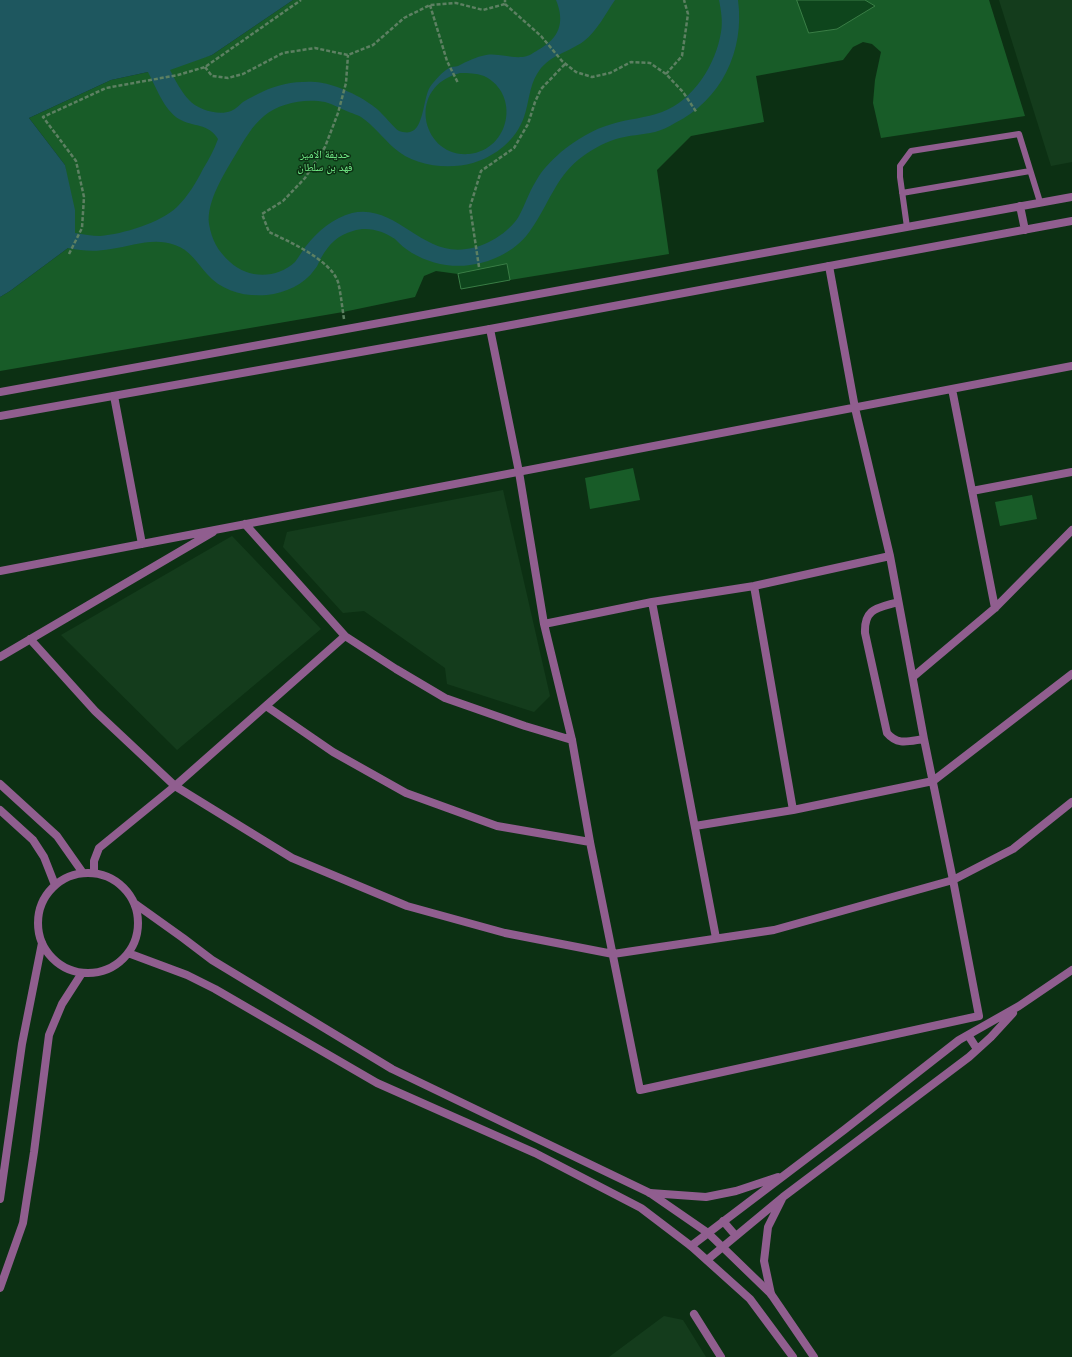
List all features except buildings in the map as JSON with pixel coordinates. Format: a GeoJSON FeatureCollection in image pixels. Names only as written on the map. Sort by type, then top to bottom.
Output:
{"type":"FeatureCollection","features":[{"type":"Feature","properties":{"kind":"street"},"geometry":{"type":"LineString","coordinates":[[0,392],[1072,197]]}},
{"type":"Feature","properties":{"kind":"street"},"geometry":{"type":"LineString","coordinates":[[1020,206],[1025,230]]}},
{"type":"Feature","properties":{"kind":"street"},"geometry":{"type":"LineString","coordinates":[[0,416],[490,329],[1072,221]]}},
{"type":"Feature","properties":{"kind":"street"},"geometry":{"type":"LineString","coordinates":[[830,266],[855,408],[890,556],[924,739],[954,880],[982,1027]]}},
{"type":"Feature","properties":{"kind":"street"},"geometry":{"type":"LineString","coordinates":[[490,329],[519,472],[544,624],[572,740],[590,842],[640,1090],[979,1016]]}},
{"type":"Feature","properties":{"kind":"street"},"geometry":{"type":"LineString","coordinates":[[0,571],[1072,366]]}},
{"type":"Feature","properties":{"kind":"street"},"geometry":{"type":"LineString","coordinates":[[952,389],[996,608]]}},
{"type":"Feature","properties":{"kind":"street"},"geometry":{"type":"LineString","coordinates":[[114,396],[142,544]]}},
{"type":"Feature","properties":{"kind":"street"},"geometry":{"type":"LineString","coordinates":[[972,491],[1072,472]]}},
{"type":"Feature","properties":{"kind":"street"},"geometry":{"type":"LineString","coordinates":[[245,524],[345,636],[445,698],[525,726],[572,740]]}},
{"type":"Feature","properties":{"kind":"street"},"geometry":{"type":"LineString","coordinates":[[0,657],[218,529]]}},
{"type":"Feature","properties":{"kind":"street"},"geometry":{"type":"LineString","coordinates":[[912,677],[996,608],[1072,530]]}},
{"type":"Feature","properties":{"kind":"street"},"geometry":{"type":"LineString","coordinates":[[544,624],[652,602],[754,586],[890,556]]}},
{"type":"Feature","properties":{"kind":"street"},"geometry":{"type":"LineString","coordinates":[[754,586],[793,810]]}},
{"type":"Feature","properties":{"kind":"street"},"geometry":{"type":"LineString","coordinates":[[652,602],[716,938]]}},
{"type":"Feature","properties":{"kind":"street"},"geometry":{"type":"LineString","coordinates":[[898,602],[876,609],[869,614],[864,623],[865,633],[887,733],[892,739],[899,742],[924,739]]}},
{"type":"Feature","properties":{"kind":"street"},"geometry":{"type":"LineString","coordinates":[[94,873],[94,861],[99,848],[175,786],[345,636]]}},
{"type":"Feature","properties":{"kind":"street"},"geometry":{"type":"LineString","coordinates":[[30,639],[95,711],[175,786],[292,858],[407,906],[505,933],[613,954],[774,930],[954,880],[1013,849],[1072,802]]}},
{"type":"Feature","properties":{"kind":"street"},"geometry":{"type":"LineString","coordinates":[[694,826],[793,810],[933,781],[1072,674]]}},
{"type":"Feature","properties":{"kind":"street"},"geometry":{"type":"LineString","coordinates":[[266,706],[333,752],[406,793],[496,826],[590,842]]}},
{"type":"Feature","properties":{"kind":"street"},"geometry":{"type":"LineString","coordinates":[[0,784],[58,836],[83,873]]}},
{"type":"Feature","properties":{"kind":"street"},"geometry":{"type":"LineString","coordinates":[[0,810],[33,840],[44,857],[55,885]]}},
{"type":"Feature","properties":{"kind":"street"},"geometry":{"type":"LineString","coordinates":[[94,873],[104,875],[114,880],[126,890],[134,903],[137,913],[137,934],[134,944],[121,960],[103,971],[82,973],[62,966],[47,952],[38,932],[39,912],[42,902],[55,885],[73,875],[94,873]]}},
{"type":"Feature","properties":{"kind":"street"},"geometry":{"type":"LineString","coordinates":[[134,903],[212,960],[392,1069],[650,1193],[708,1233],[771,1294],[814,1357]]}},
{"type":"Feature","properties":{"kind":"street"},"geometry":{"type":"LineString","coordinates":[[0,1199],[22,1044],[42,942]]}},
{"type":"Feature","properties":{"kind":"street"},"geometry":{"type":"LineString","coordinates":[[128,953],[187,975],[378,1082],[535,1153],[641,1208],[691,1246],[750,1299],[793,1357]]}},
{"type":"Feature","properties":{"kind":"street"},"geometry":{"type":"LineString","coordinates":[[691,1246],[844,1130],[959,1040],[1019,1006],[1072,970]]}},
{"type":"Feature","properties":{"kind":"street"},"geometry":{"type":"LineString","coordinates":[[0,1288],[23,1223],[49,1035],[62,1004],[82,973]]}},
{"type":"Feature","properties":{"kind":"street"},"geometry":{"type":"LineString","coordinates":[[707,1260],[783,1197],[969,1057],[1019,1006]]}},
{"type":"Feature","properties":{"kind":"street"},"geometry":{"type":"LineString","coordinates":[[968,1035],[977,1049]]}},
{"type":"Feature","properties":{"kind":"street"},"geometry":{"type":"LineString","coordinates":[[650,1193],[706,1197],[736,1191],[784,1174]]}},
{"type":"Feature","properties":{"kind":"street"},"geometry":{"type":"LineString","coordinates":[[771,1294],[764,1261],[768,1227],[783,1197]]}},
{"type":"Feature","properties":{"kind":"street"},"geometry":{"type":"LineString","coordinates":[[723,1221],[736,1236]]}},
{"type":"Feature","properties":{"kind":"street"},"geometry":{"type":"LineString","coordinates":[[694,1314],[721,1357]]}},
{"type":"Feature","properties":{"kind":"lane"},"geometry":{"type":"LineString","coordinates":[[907,227],[900,166],[911,151],[1019,134],[1040,202]]}},
{"type":"Feature","properties":{"kind":"lane"},"geometry":{"type":"LineString","coordinates":[[902,193],[1030,171]]}},
{"type":"Feature","properties":{"kind":"path"},"geometry":{"type":"LineString","coordinates":[[69,254],[82,228],[84,197],[76,161],[43,117],[106,88],[178,75],[205,67],[301,0]]}},
{"type":"Feature","properties":{"kind":"path"},"geometry":{"type":"LineString","coordinates":[[505,4],[506,0]]}},
{"type":"Feature","properties":{"kind":"path"},"geometry":{"type":"LineString","coordinates":[[666,74],[682,56],[688,14],[684,0]]}},
{"type":"Feature","properties":{"kind":"path"},"geometry":{"type":"LineString","coordinates":[[205,67],[212,76],[228,78],[243,74],[283,53],[315,48],[348,55],[373,45],[404,18],[430,5],[456,3],[483,10],[505,4]]}},
{"type":"Feature","properties":{"kind":"path"},"geometry":{"type":"LineString","coordinates":[[505,4],[541,36],[565,64],[576,72],[592,77],[610,73],[631,62],[650,63],[666,74],[683,92],[697,114]]}},
{"type":"Feature","properties":{"kind":"path"},"geometry":{"type":"LineString","coordinates":[[430,5],[447,61],[458,83]]}},
{"type":"Feature","properties":{"kind":"path"},"geometry":{"type":"LineString","coordinates":[[346,329],[338,281],[328,267],[297,245],[269,232],[262,214],[283,201],[305,178],[325,147],[338,113],[346,83],[348,55]]}},
{"type":"Feature","properties":{"kind":"path"},"geometry":{"type":"LineString","coordinates":[[479,267],[470,207],[481,171],[514,148],[528,124],[541,89],[565,64]]}},
{"type":"Feature","properties":{"kind":"shaded area"},"geometry":{"type":"Polygon","coordinates":[[[999,0],[1072,0],[1072,162],[1051,166],[999,0]]]}},
{"type":"Feature","properties":{"kind":"shaded area"},"geometry":{"type":"Polygon","coordinates":[[[503,490],[550,696],[534,712],[447,684],[445,668],[364,611],[343,613],[283,547],[287,532],[503,490]]]}},
{"type":"Feature","properties":{"kind":"shaded area"},"geometry":{"type":"Polygon","coordinates":[[[232,536],[321,629],[177,750],[61,635],[232,536]]]}},
{"type":"Feature","properties":{"kind":"shaded area"},"geometry":{"type":"Polygon","coordinates":[[[664,1316],[683,1320],[706,1357],[609,1357],[664,1316]]]}},
{"type":"Feature","properties":{"kind":"green space","name":"حديقة الامير فهد بن سلطان"},"geometry":{"type":"Polygon","coordinates":[[[293,0],[989,0],[1025,116],[881,138],[873,103],[875,80],[881,52],[872,44],[863,42],[853,47],[843,60],[756,76],[764,122],[691,136],[657,170],[669,254],[510,280],[507,264],[458,274],[436,271],[424,276],[415,297],[343,312],[0,371],[0,297],[68,248],[65,165],[29,118],[111,80],[212,55],[293,0]]]}},
{"type":"Feature","properties":{"kind":"green space"},"geometry":{"type":"Polygon","coordinates":[[[633,468],[640,500],[590,509],[585,478],[633,468]]]}},
{"type":"Feature","properties":{"kind":"green space"},"geometry":{"type":"Polygon","coordinates":[[[1032,495],[1037,519],[1000,526],[995,502],[1032,495]]]}},
{"type":"Feature","properties":{"kind":"water"},"geometry":{"type":"Polygon","coordinates":[[[0,0],[293,0],[212,55],[170,70],[186,97],[198,107],[221,113],[233,110],[250,98],[274,87],[301,82],[323,83],[348,91],[364,100],[377,109],[397,129],[400,131],[410,132],[415,130],[421,119],[430,87],[447,69],[486,55],[524,57],[532,54],[551,40],[559,29],[560,15],[556,0],[615,0],[589,37],[578,45],[552,58],[537,74],[532,84],[524,117],[516,133],[510,140],[490,156],[473,163],[442,166],[421,163],[411,159],[394,148],[361,117],[325,102],[301,101],[277,108],[264,116],[249,133],[218,186],[209,215],[209,224],[212,236],[222,254],[237,268],[245,272],[262,275],[280,272],[288,268],[295,262],[306,246],[321,230],[338,218],[352,213],[368,212],[382,215],[435,245],[450,249],[473,248],[496,238],[515,222],[541,173],[561,152],[585,135],[598,129],[618,122],[650,116],[662,112],[684,99],[702,80],[714,56],[722,24],[719,0],[738,0],[738,38],[733,55],[726,72],[717,87],[705,101],[691,113],[665,128],[655,132],[616,139],[591,150],[570,167],[558,183],[538,219],[527,235],[513,248],[497,258],[462,266],[440,264],[425,260],[412,253],[395,239],[385,234],[375,230],[364,229],[343,235],[334,241],[324,253],[311,275],[300,284],[281,292],[267,295],[250,295],[234,292],[219,285],[207,274],[193,257],[185,250],[175,245],[151,242],[100,251],[68,248],[0,297],[0,0]],[[148,72],[111,80],[29,118],[65,165],[75,210],[75,233],[100,236],[119,233],[141,227],[170,213],[181,203],[192,189],[215,147],[218,139],[210,130],[184,122],[169,110],[148,72]],[[460,73],[443,81],[432,92],[426,106],[426,120],[431,134],[440,145],[453,152],[469,154],[483,150],[494,143],[502,132],[506,120],[506,108],[503,95],[496,84],[481,75],[460,73]]]}}]}
